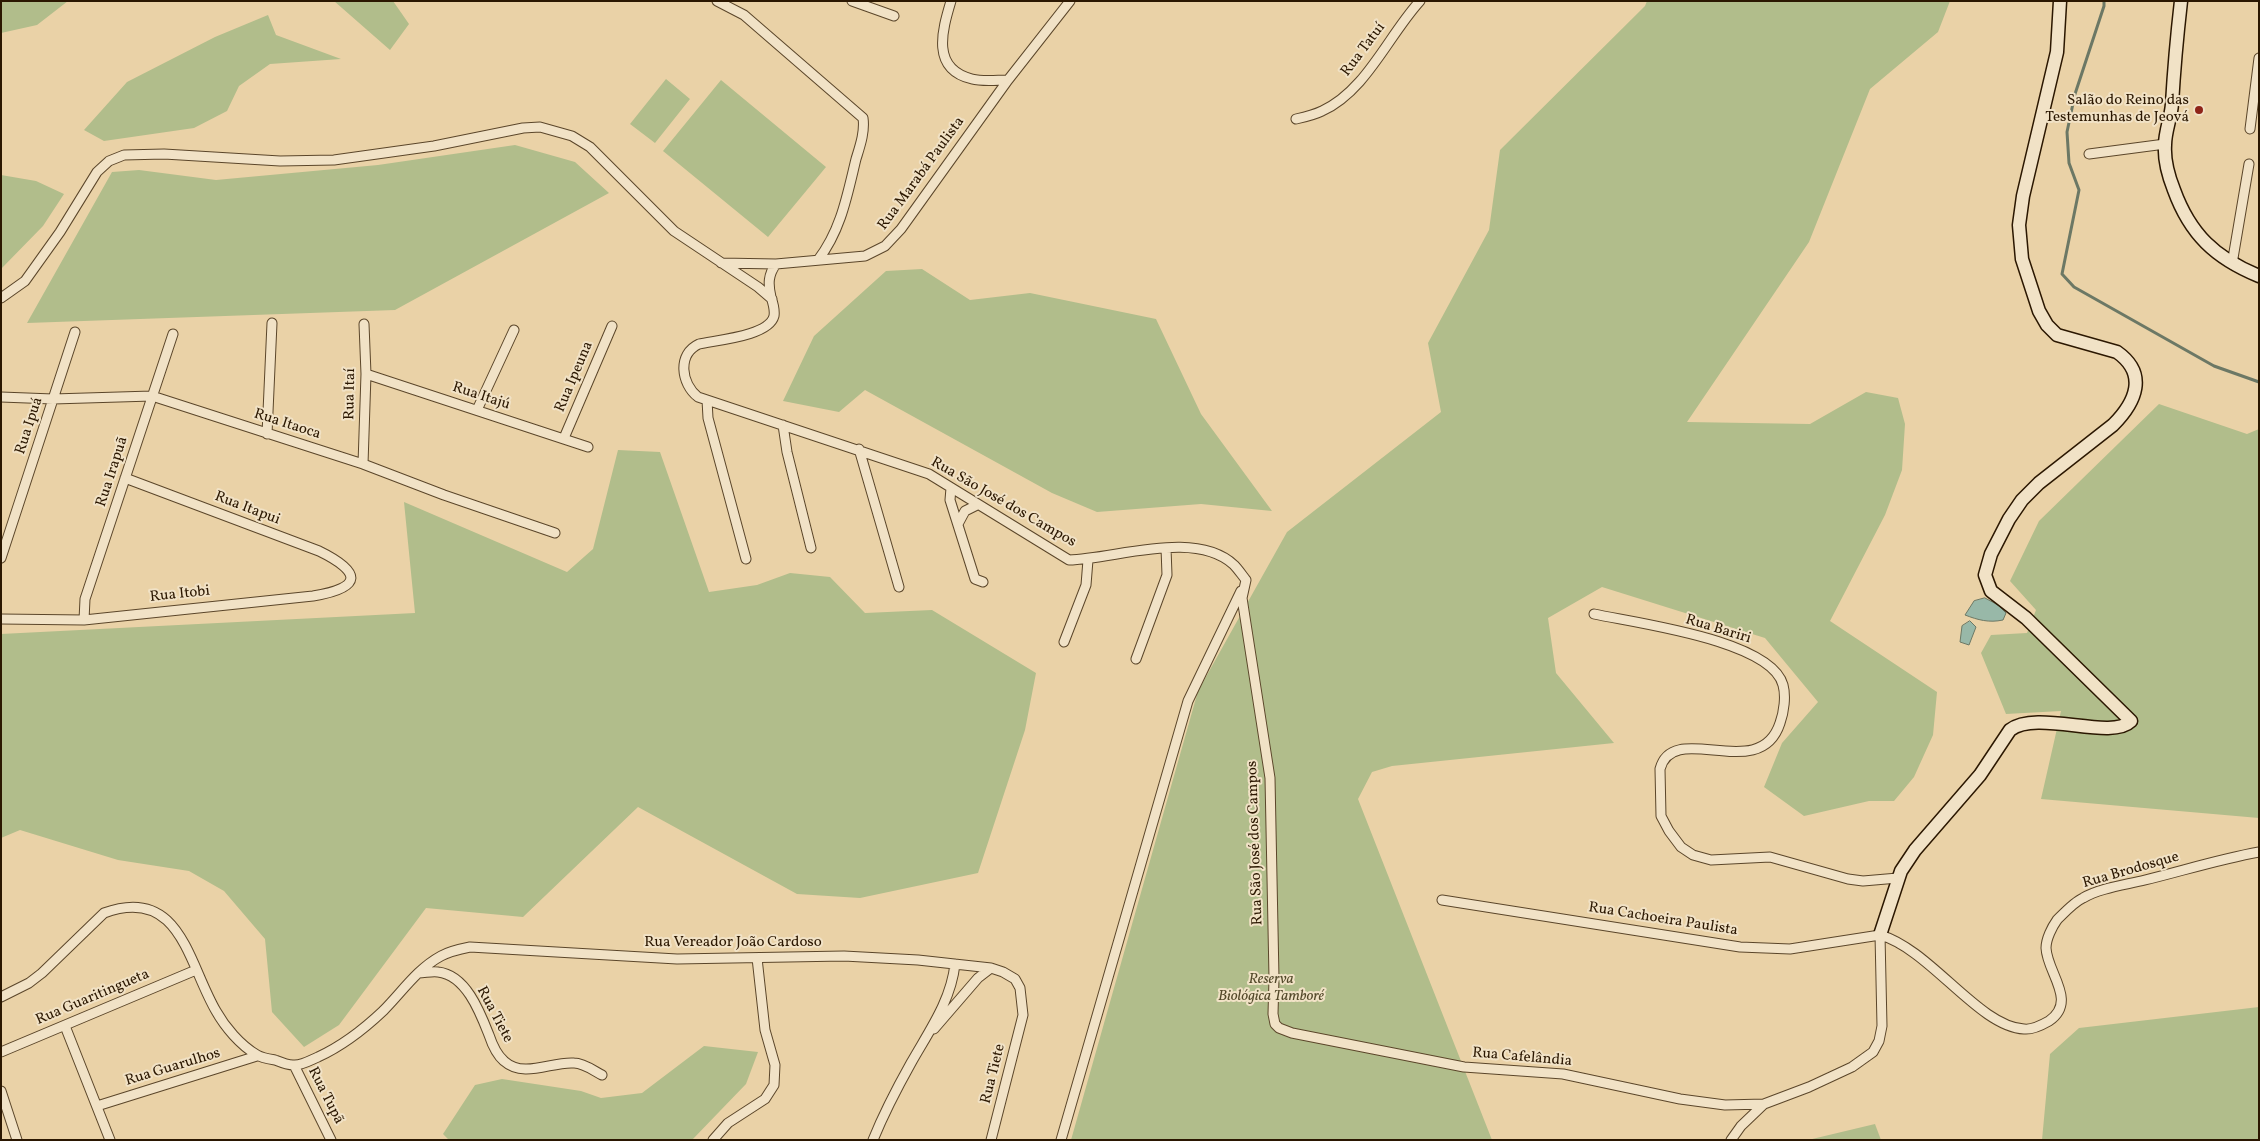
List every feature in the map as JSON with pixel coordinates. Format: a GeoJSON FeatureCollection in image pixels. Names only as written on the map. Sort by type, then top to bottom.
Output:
{"type":"FeatureCollection","features":[{"type":"Feature","properties":{"kind":"street"},"geometry":{"type":"LineString","coordinates":[[717,1],[744,15],[863,118],[862,138],[844,212],[829,244],[818,260]]}},
{"type":"Feature","properties":{"kind":"street"},"geometry":{"type":"LineString","coordinates":[[852,1],[894,16]]}},
{"type":"Feature","properties":{"kind":"street"},"geometry":{"type":"LineString","coordinates":[[951,1],[942,36],[942,52],[946,62],[962,75],[972,79],[1008,80]]}},
{"type":"Feature","properties":{"kind":"street","name":"Rua Marabá Paulista"},"geometry":{"type":"LineString","coordinates":[[721,263],[776,264],[864,256],[885,246],[901,229],[1008,80],[1070,1]]}},
{"type":"Feature","properties":{"kind":"street","name":"Rua Tatuí"},"geometry":{"type":"LineString","coordinates":[[1296,119],[1322,111],[1356,85],[1367,74],[1397,29],[1420,1]]}},
{"type":"Feature","properties":{"kind":"street"},"geometry":{"type":"LineString","coordinates":[[1880,934],[1898,878],[1914,850],[1980,775],[2006,735],[2017,724],[2030,721],[2079,727],[2112,727],[2130,722],[2130,719],[2069,658],[2026,618],[1991,591],[1985,575],[1991,554],[2009,519],[2022,500],[2039,483],[2113,425],[2123,415],[2134,392],[2134,371],[2124,357],[2117,352],[2057,335],[2046,325],[2039,311],[2022,259],[2019,224],[2023,196],[2057,52],[2060,1]]}},
{"type":"Feature","properties":{"kind":"street"},"geometry":{"type":"LineString","coordinates":[[2181,1],[2175,49],[2172,107],[2165,144],[2166,163],[2170,179],[2187,218],[2207,245],[2232,264],[2259,276]]}},
{"type":"Feature","properties":{"kind":"street"},"geometry":{"type":"LineString","coordinates":[[2250,129],[2259,58]]}},
{"type":"Feature","properties":{"kind":"street"},"geometry":{"type":"LineString","coordinates":[[1,298],[24,281],[60,232],[97,172],[109,161],[124,155],[164,154],[280,161],[334,160],[426,148],[523,128],[540,127],[572,136],[590,147],[674,231],[765,292],[772,299]]}},
{"type":"Feature","properties":{"kind":"street"},"geometry":{"type":"LineString","coordinates":[[2089,154],[2165,144]]}},
{"type":"Feature","properties":{"kind":"street"},"geometry":{"type":"LineString","coordinates":[[2232,264],[2249,164]]}},
{"type":"Feature","properties":{"kind":"street","name":"Rua São José dos Campos"},"geometry":{"type":"LineString","coordinates":[[776,264],[769,280],[774,316],[765,328],[745,335],[693,346],[686,355],[684,368],[690,390],[698,397],[859,449],[929,474],[1069,560],[1088,560],[1166,548],[1201,550],[1213,553],[1233,564],[1246,580],[1242,598],[1270,778],[1273,1014],[1278,1028]]}},
{"type":"Feature","properties":{"kind":"street"},"geometry":{"type":"LineString","coordinates":[[267,434],[272,323]]}},
{"type":"Feature","properties":{"kind":"street","name":"Rua Itaí"},"geometry":{"type":"LineString","coordinates":[[364,324],[366,374],[364,464]]}},
{"type":"Feature","properties":{"kind":"street","name":"Rua Ipeuna"},"geometry":{"type":"LineString","coordinates":[[564,438],[612,326]]}},
{"type":"Feature","properties":{"kind":"street"},"geometry":{"type":"LineString","coordinates":[[477,410],[514,330]]}},
{"type":"Feature","properties":{"kind":"street","name":"Rua Ipuá"},"geometry":{"type":"LineString","coordinates":[[1,558],[75,332]]}},
{"type":"Feature","properties":{"kind":"street","name":"Rua Irapuã"},"geometry":{"type":"LineString","coordinates":[[84,620],[85,599],[173,334]]}},
{"type":"Feature","properties":{"kind":"street","name":"Rua Itajú"},"geometry":{"type":"LineString","coordinates":[[366,374],[588,447]]}},
{"type":"Feature","properties":{"kind":"street","name":"Rua Itaoca"},"geometry":{"type":"LineString","coordinates":[[1,397],[53,399],[152,396],[185,405],[267,434],[364,464],[444,495],[555,533]]}},
{"type":"Feature","properties":{"kind":"street"},"geometry":{"type":"LineString","coordinates":[[707,400],[708,418],[746,559]]}},
{"type":"Feature","properties":{"kind":"street"},"geometry":{"type":"LineString","coordinates":[[783,425],[787,452],[812,548]]}},
{"type":"Feature","properties":{"kind":"street"},"geometry":{"type":"LineString","coordinates":[[859,449],[899,587]]}},
{"type":"Feature","properties":{"kind":"street","name":"Rua Itapui"},"geometry":{"type":"LineString","coordinates":[[126,478],[319,551],[342,564],[351,576]]}},
{"type":"Feature","properties":{"kind":"street"},"geometry":{"type":"LineString","coordinates":[[951,488],[950,500],[975,579],[984,582]]}},
{"type":"Feature","properties":{"kind":"street"},"geometry":{"type":"LineString","coordinates":[[958,524],[965,511],[977,505]]}},
{"type":"Feature","properties":{"kind":"street"},"geometry":{"type":"LineString","coordinates":[[1136,659],[1167,574],[1166,548]]}},
{"type":"Feature","properties":{"kind":"street"},"geometry":{"type":"LineString","coordinates":[[1064,642],[1086,586],[1088,560]]}},
{"type":"Feature","properties":{"kind":"street","name":"Rua Itobi"},"geometry":{"type":"LineString","coordinates":[[1,619],[84,620],[326,594],[346,588],[351,576]]}},
{"type":"Feature","properties":{"kind":"street"},"geometry":{"type":"LineString","coordinates":[[1061,1140],[1188,701],[1246,580]]}},
{"type":"Feature","properties":{"kind":"street","name":"Rua Bariri"},"geometry":{"type":"LineString","coordinates":[[1594,614],[1700,636],[1733,646],[1758,657],[1772,669],[1783,684],[1784,704],[1780,723],[1773,739],[1760,748],[1742,752],[1682,749],[1661,762],[1661,816],[1669,832],[1681,847],[1693,855],[1712,860],[1770,858],[1848,879],[1898,878]]}},
{"type":"Feature","properties":{"kind":"street","name":"Rua Brodosque"},"geometry":{"type":"LineString","coordinates":[[1880,934],[1890,937],[1915,952],[1993,1018],[2008,1026],[2025,1029],[2038,1027],[2050,1020],[2058,1011],[2062,1002],[2060,988],[2047,955],[2046,947],[2049,936],[2057,921],[2083,897],[2259,852]]}},
{"type":"Feature","properties":{"kind":"street","name":"Rua Cachoeira Paulista"},"geometry":{"type":"LineString","coordinates":[[1442,900],[1740,947],[1790,949],[1880,934]]}},
{"type":"Feature","properties":{"kind":"street"},"geometry":{"type":"LineString","coordinates":[[1,996],[29,983],[104,913],[120,907],[152,911],[165,917],[186,944],[215,1010],[229,1031],[257,1056],[294,1066]]}},
{"type":"Feature","properties":{"kind":"street","name":"Rua Cafelândia"},"geometry":{"type":"LineString","coordinates":[[1278,1028],[1292,1033],[1464,1067],[1563,1074],[1680,1099],[1725,1106],[1764,1104],[1810,1087],[1852,1067],[1873,1052],[1879,1041],[1882,1026],[1880,934]]}},
{"type":"Feature","properties":{"kind":"street","name":"Rua Vereador João Cardoso"},"geometry":{"type":"LineString","coordinates":[[294,1066],[311,1061],[333,1050],[361,1030],[383,1011],[418,973],[440,956],[470,947],[677,959],[844,956],[991,968],[1015,979],[1020,988],[1023,1015]]}},
{"type":"Feature","properties":{"kind":"street"},"geometry":{"type":"LineString","coordinates":[[713,1140],[728,1123],[765,1099],[774,1085],[775,1065],[765,1030],[757,958]]}},
{"type":"Feature","properties":{"kind":"street"},"geometry":{"type":"LineString","coordinates":[[873,1140],[889,1102],[928,1037],[949,990],[955,964]]}},
{"type":"Feature","properties":{"kind":"street"},"geometry":{"type":"LineString","coordinates":[[928,1037],[974,983],[991,968]]}},
{"type":"Feature","properties":{"kind":"street","name":"Rua Guaritingueta"},"geometry":{"type":"LineString","coordinates":[[1,1052],[65,1026],[139,992],[196,970]]}},
{"type":"Feature","properties":{"kind":"street","name":"Rua Tiete"},"geometry":{"type":"LineString","coordinates":[[418,973],[438,972],[448,976],[466,991],[478,1009],[494,1047],[503,1061],[512,1066],[522,1069],[538,1068],[574,1062],[602,1075]]}},
{"type":"Feature","properties":{"kind":"street","name":"Rua Tiete"},"geometry":{"type":"LineString","coordinates":[[991,1140],[1023,1015]]}},
{"type":"Feature","properties":{"kind":"street"},"geometry":{"type":"LineString","coordinates":[[65,1026],[110,1140]]}},
{"type":"Feature","properties":{"kind":"street","name":"Rua Guarulhos"},"geometry":{"type":"LineString","coordinates":[[98,1106],[257,1056]]}},
{"type":"Feature","properties":{"kind":"street","name":"Rua Tupã"},"geometry":{"type":"LineString","coordinates":[[294,1066],[331,1140]]}},
{"type":"Feature","properties":{"kind":"street"},"geometry":{"type":"LineString","coordinates":[[1,1091],[17,1140]]}},
{"type":"Feature","properties":{"kind":"street","name":"Rua Cafelândia"},"geometry":{"type":"LineString","coordinates":[[1731,1140],[1741,1126],[1764,1104]]}},
{"type":"Feature","properties":{"kind":"green space"},"geometry":{"type":"Polygon","coordinates":[[[1,1],[68,1],[37,25],[1,33],[1,1]]]}},
{"type":"Feature","properties":{"kind":"green space"},"geometry":{"type":"Polygon","coordinates":[[[334,1],[393,1],[409,24],[390,50],[334,1]]]}},
{"type":"Feature","properties":{"kind":"green space","name":"Reserva Biológica Tamboré"},"geometry":{"type":"Polygon","coordinates":[[[1647,1],[1950,1],[1938,32],[1870,89],[1809,242],[1687,422],[1810,424],[1866,392],[1898,398],[1905,424],[1902,470],[1885,515],[1830,621],[1937,692],[1933,735],[1914,777],[1894,801],[1869,801],[1804,816],[1764,787],[1782,743],[1818,702],[1765,638],[1602,587],[1548,618],[1556,673],[1614,743],[1392,766],[1372,772],[1358,799],[1492,1140],[1071,1140],[1198,691],[1287,532],[1441,412],[1428,343],[1489,230],[1500,150],[1645,6],[1647,1]]]}},
{"type":"Feature","properties":{"kind":"green space"},"geometry":{"type":"Polygon","coordinates":[[[268,15],[276,35],[341,59],[270,64],[239,86],[227,111],[194,128],[104,141],[84,130],[127,82],[215,37],[268,15]]]}},
{"type":"Feature","properties":{"kind":"green space"},"geometry":{"type":"Polygon","coordinates":[[[666,79],[690,99],[655,143],[630,124],[666,79]]]}},
{"type":"Feature","properties":{"kind":"green space"},"geometry":{"type":"Polygon","coordinates":[[[721,80],[826,167],[768,237],[663,151],[721,80]]]}},
{"type":"Feature","properties":{"kind":"green space"},"geometry":{"type":"Polygon","coordinates":[[[515,145],[575,162],[609,193],[395,310],[27,323],[112,172],[139,170],[216,180],[378,165],[515,145]]]}},
{"type":"Feature","properties":{"kind":"green space"},"geometry":{"type":"Polygon","coordinates":[[[1,175],[36,181],[64,194],[43,226],[1,269],[1,175]]]}},
{"type":"Feature","properties":{"kind":"green space"},"geometry":{"type":"Polygon","coordinates":[[[922,269],[970,300],[1030,293],[1156,319],[1201,414],[1272,511],[1201,504],[1097,512],[1052,493],[865,390],[839,412],[783,401],[814,336],[886,271],[922,269]]]}},
{"type":"Feature","properties":{"kind":"green space"},"geometry":{"type":"Polygon","coordinates":[[[2159,404],[2247,434],[2259,429],[2259,818],[2041,799],[2061,711],[2006,714],[1981,653],[1991,635],[2027,633],[2036,610],[2010,581],[2039,521],[2159,404]]]}},
{"type":"Feature","properties":{"kind":"green space"},"geometry":{"type":"Polygon","coordinates":[[[618,450],[660,452],[709,592],[757,585],[790,573],[830,577],[865,613],[932,610],[1036,673],[1025,730],[978,873],[860,898],[797,894],[638,807],[523,917],[426,908],[339,1025],[304,1047],[272,1012],[265,939],[224,891],[189,871],[118,860],[20,830],[1,838],[1,634],[415,613],[404,502],[567,572],[593,549],[618,450]]]}},
{"type":"Feature","properties":{"kind":"green space"},"geometry":{"type":"Polygon","coordinates":[[[2259,1007],[2259,1140],[2042,1140],[2050,1054],[2079,1028],[2259,1007]]]}},
{"type":"Feature","properties":{"kind":"green space"},"geometry":{"type":"Polygon","coordinates":[[[704,1046],[758,1052],[746,1084],[692,1140],[449,1140],[443,1134],[475,1085],[502,1079],[581,1091],[601,1098],[642,1093],[704,1046]]]}},
{"type":"Feature","properties":{"kind":"green space"},"geometry":{"type":"Polygon","coordinates":[[[1875,1124],[1881,1140],[1808,1140],[1875,1124]]]}},
{"type":"Feature","properties":{"kind":"shaded area"},"geometry":{"type":"Polygon","coordinates":[[[1985,598],[1998,605],[2006,613],[2003,620],[1984,620],[1965,615],[1974,601],[1985,598]]]}},
{"type":"Feature","properties":{"kind":"shaded area"},"geometry":{"type":"Polygon","coordinates":[[[1970,621],[1976,627],[1969,645],[1960,642],[1962,626],[1970,621]]]}},
{"type":"Feature","properties":{"kind":"waterway"},"geometry":{"type":"LineString","coordinates":[[2104,1],[2075,94],[2067,132],[2069,163],[2079,190],[2062,274],[2074,287],[2214,366],[2259,382]]}},
{"type":"Feature","properties":{"kind":"place","name":"Salão do Reino das Testemunhas de Jeová"},"geometry":{"type":"Point","coordinates":[2199,110]}}]}
